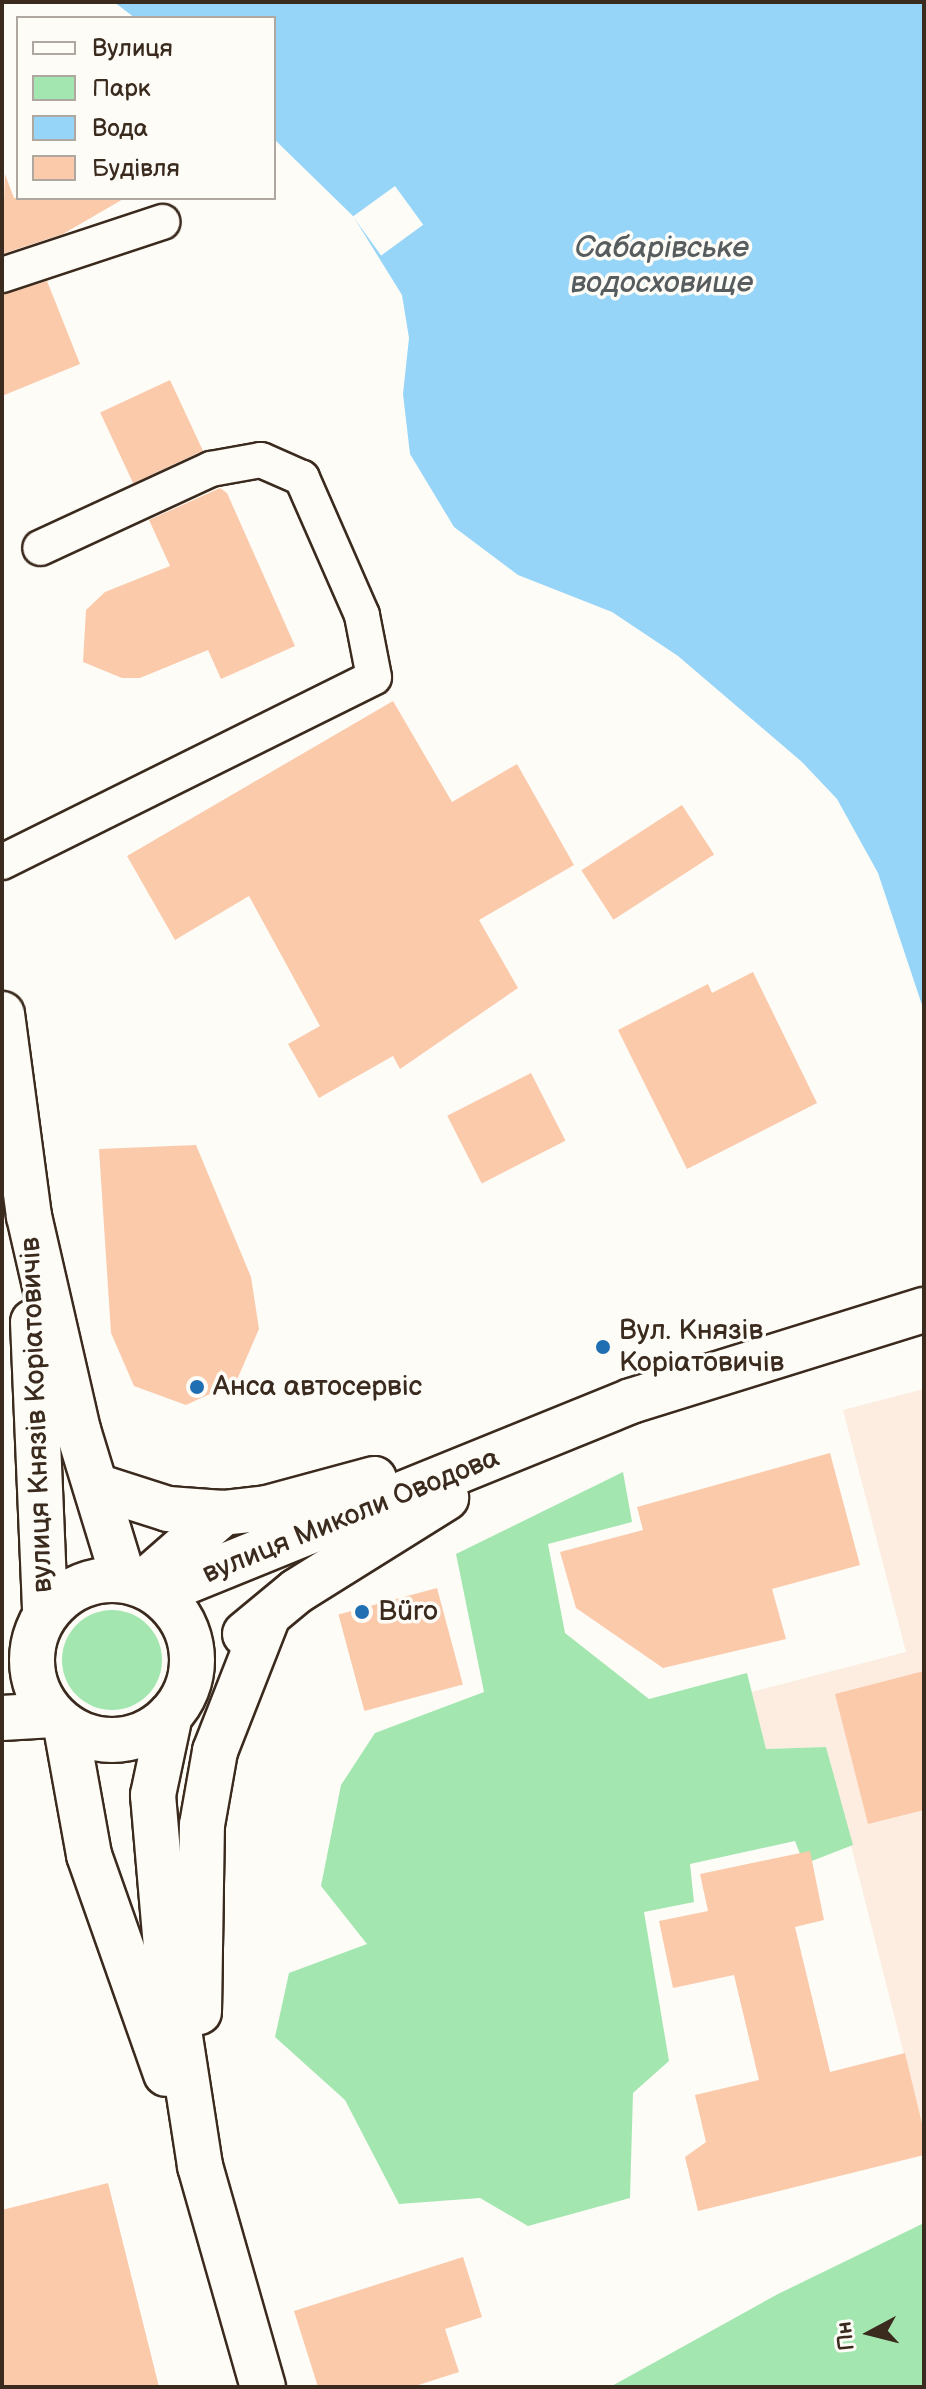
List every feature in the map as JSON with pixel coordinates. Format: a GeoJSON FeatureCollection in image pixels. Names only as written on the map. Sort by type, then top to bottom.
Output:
{"type":"FeatureCollection","features":[{"type":"Feature","properties":{"kind":"main road","name":"вулиця Князів Коріатовичів"},"geometry":{"type":"LineString","coordinates":[[2,1014],[29,1216],[78,1430],[141,1586]]}},
{"type":"Feature","properties":{"kind":"main road","name":"вулиця Князів Коріатовичів"},"geometry":{"type":"LineString","coordinates":[[27,1635],[29,1216]]}},
{"type":"Feature","properties":{"kind":"main road","name":"вулиця Миколи Оводова"},"geometry":{"type":"LineString","coordinates":[[141,1586],[672,1387],[908,1314]]}},
{"type":"Feature","properties":{"kind":"main road","name":"вулиця Миколи Оводова"},"geometry":{"type":"LineString","coordinates":[[99,1487],[168,1509],[223,1513],[267,1508],[543,1437]]}},
{"type":"Feature","properties":{"kind":"main road","name":"вулиця Миколи Оводова"},"geometry":{"type":"LineString","coordinates":[[191,1676],[297,1591],[543,1437]]}},
{"type":"Feature","properties":{"kind":"main road","name":"вулиця Миколи Оводова"},"geometry":{"type":"LineString","coordinates":[[141,1586],[223,1513]]}},
{"type":"Feature","properties":{"kind":"main road"},"geometry":{"type":"LineString","coordinates":[[200,2166],[152,1836],[153,1795],[170,1715],[191,1676],[190,1639],[172,1606],[141,1586],[72,1590],[27,1635],[36,1687],[60,1721],[89,1855],[200,2166],[263,2387]]}},
{"type":"Feature","properties":{"kind":"main road"},"geometry":{"type":"LineString","coordinates":[[200,2166],[202,1825],[215,1751],[268,1616]]}},
{"type":"Feature","properties":{"kind":"main road"},"geometry":{"type":"LineString","coordinates":[[2,1718],[60,1721],[113,1741],[144,1734],[170,1715]]}},
{"type":"Feature","properties":{"kind":"lane"},"geometry":{"type":"LineString","coordinates":[[2,275],[162,222]]}},
{"type":"Feature","properties":{"kind":"lane"},"geometry":{"type":"LineString","coordinates":[[2,862],[374,677],[362,615],[302,478],[261,460],[211,469],[40,548]]}},
{"type":"Feature","properties":{"kind":"shaded area"},"geometry":{"type":"Polygon","coordinates":[[[924,1389],[924,2133],[826,1747],[766,1749],[751,1692],[906,1652],[843,1410],[924,1389]]]}},
{"type":"Feature","properties":{"kind":"green space"},"geometry":{"type":"Polygon","coordinates":[[[623,1472],[632,1522],[548,1544],[565,1633],[649,1699],[747,1673],[766,1749],[826,1747],[853,1845],[804,1864],[795,1841],[690,1864],[694,1902],[644,1912],[669,2061],[633,2093],[630,2198],[528,2226],[480,2198],[399,2204],[345,2100],[275,2037],[289,1973],[367,1944],[321,1886],[341,1785],[375,1733],[484,1692],[456,1554],[623,1472]]]}},
{"type":"Feature","properties":{"kind":"green space"},"geometry":{"type":"Polygon","coordinates":[[[112,1610],[131,1613],[148,1624],[159,1641],[162,1660],[159,1679],[148,1696],[131,1707],[112,1710],[93,1707],[76,1696],[65,1679],[62,1660],[65,1641],[76,1624],[93,1613],[112,1610]]]}},
{"type":"Feature","properties":{"kind":"green space"},"geometry":{"type":"Polygon","coordinates":[[[924,2223],[924,2387],[610,2387],[778,2294],[924,2223]]]}},
{"type":"Feature","properties":{"kind":"water","name":"Сабарівське водосховище"},"geometry":{"type":"Polygon","coordinates":[[[114,2],[924,2],[924,1011],[878,873],[837,799],[802,762],[678,656],[612,612],[518,575],[454,527],[410,454],[403,394],[409,338],[402,295],[353,216],[276,141],[276,16],[132,16],[114,2]]]}},
{"type":"Feature","properties":{"kind":"pier"},"geometry":{"type":"Polygon","coordinates":[[[395,186],[423,225],[381,255],[353,217],[395,186]]]}},
{"type":"Feature","properties":{"kind":"building"},"geometry":{"type":"Polygon","coordinates":[[[5,174],[16,200],[122,200],[63,234],[2,254],[5,174]]]}},
{"type":"Feature","properties":{"kind":"building"},"geometry":{"type":"Polygon","coordinates":[[[47,281],[80,364],[2,396],[2,294],[47,281]]]}},
{"type":"Feature","properties":{"kind":"building"},"geometry":{"type":"Polygon","coordinates":[[[170,380],[203,451],[133,483],[100,413],[170,380]]]}},
{"type":"Feature","properties":{"kind":"building"},"geometry":{"type":"Polygon","coordinates":[[[220,488],[227,493],[295,646],[221,679],[208,650],[140,678],[122,678],[83,662],[86,610],[105,592],[170,566],[149,520],[220,488]]]}},
{"type":"Feature","properties":{"kind":"building"},"geometry":{"type":"Polygon","coordinates":[[[393,701],[452,802],[517,764],[574,865],[479,920],[518,988],[400,1069],[393,1056],[319,1098],[288,1044],[320,1026],[249,896],[175,940],[127,856],[393,701]]]}},
{"type":"Feature","properties":{"kind":"building"},"geometry":{"type":"Polygon","coordinates":[[[682,805],[714,854],[613,920],[581,870],[682,805]]]}},
{"type":"Feature","properties":{"kind":"building"},"geometry":{"type":"Polygon","coordinates":[[[753,972],[817,1103],[687,1169],[618,1030],[708,984],[712,993],[753,972]]]}},
{"type":"Feature","properties":{"kind":"building"},"geometry":{"type":"Polygon","coordinates":[[[531,1073],[566,1141],[482,1183],[447,1116],[531,1073]]]}},
{"type":"Feature","properties":{"kind":"building"},"geometry":{"type":"Polygon","coordinates":[[[196,1145],[251,1277],[259,1329],[236,1382],[186,1405],[134,1386],[111,1333],[99,1149],[196,1145]]]}},
{"type":"Feature","properties":{"kind":"building"},"geometry":{"type":"Polygon","coordinates":[[[830,1453],[860,1565],[772,1589],[786,1639],[663,1668],[576,1608],[560,1552],[643,1530],[637,1507],[830,1453]]]}},
{"type":"Feature","properties":{"kind":"building"},"geometry":{"type":"Polygon","coordinates":[[[437,1588],[463,1685],[364,1711],[338,1614],[437,1588]]]}},
{"type":"Feature","properties":{"kind":"building"},"geometry":{"type":"Polygon","coordinates":[[[924,1671],[924,1810],[868,1824],[835,1694],[924,1671]]]}},
{"type":"Feature","properties":{"kind":"building"},"geometry":{"type":"Polygon","coordinates":[[[810,1851],[824,1920],[795,1927],[830,2072],[905,2053],[924,2132],[924,2155],[698,2211],[685,2157],[706,2142],[695,2095],[759,2080],[734,1975],[673,1988],[659,1921],[708,1911],[700,1874],[810,1851]]]}},
{"type":"Feature","properties":{"kind":"building"},"geometry":{"type":"Polygon","coordinates":[[[108,2183],[159,2387],[2,2387],[2,2210],[108,2183]]]}},
{"type":"Feature","properties":{"kind":"building"},"geometry":{"type":"Polygon","coordinates":[[[463,2257],[482,2317],[445,2329],[459,2372],[412,2387],[318,2387],[294,2311],[463,2257]]]}},
{"type":"Feature","properties":{"kind":"place","name":"Вул. Князів Коріатовичів"},"geometry":{"type":"Point","coordinates":[603,1347]}},
{"type":"Feature","properties":{"kind":"place","name":"Анса автосервіс"},"geometry":{"type":"Point","coordinates":[197,1387]}},
{"type":"Feature","properties":{"kind":"place","name":"Büro"},"geometry":{"type":"Point","coordinates":[362,1612]}}]}
